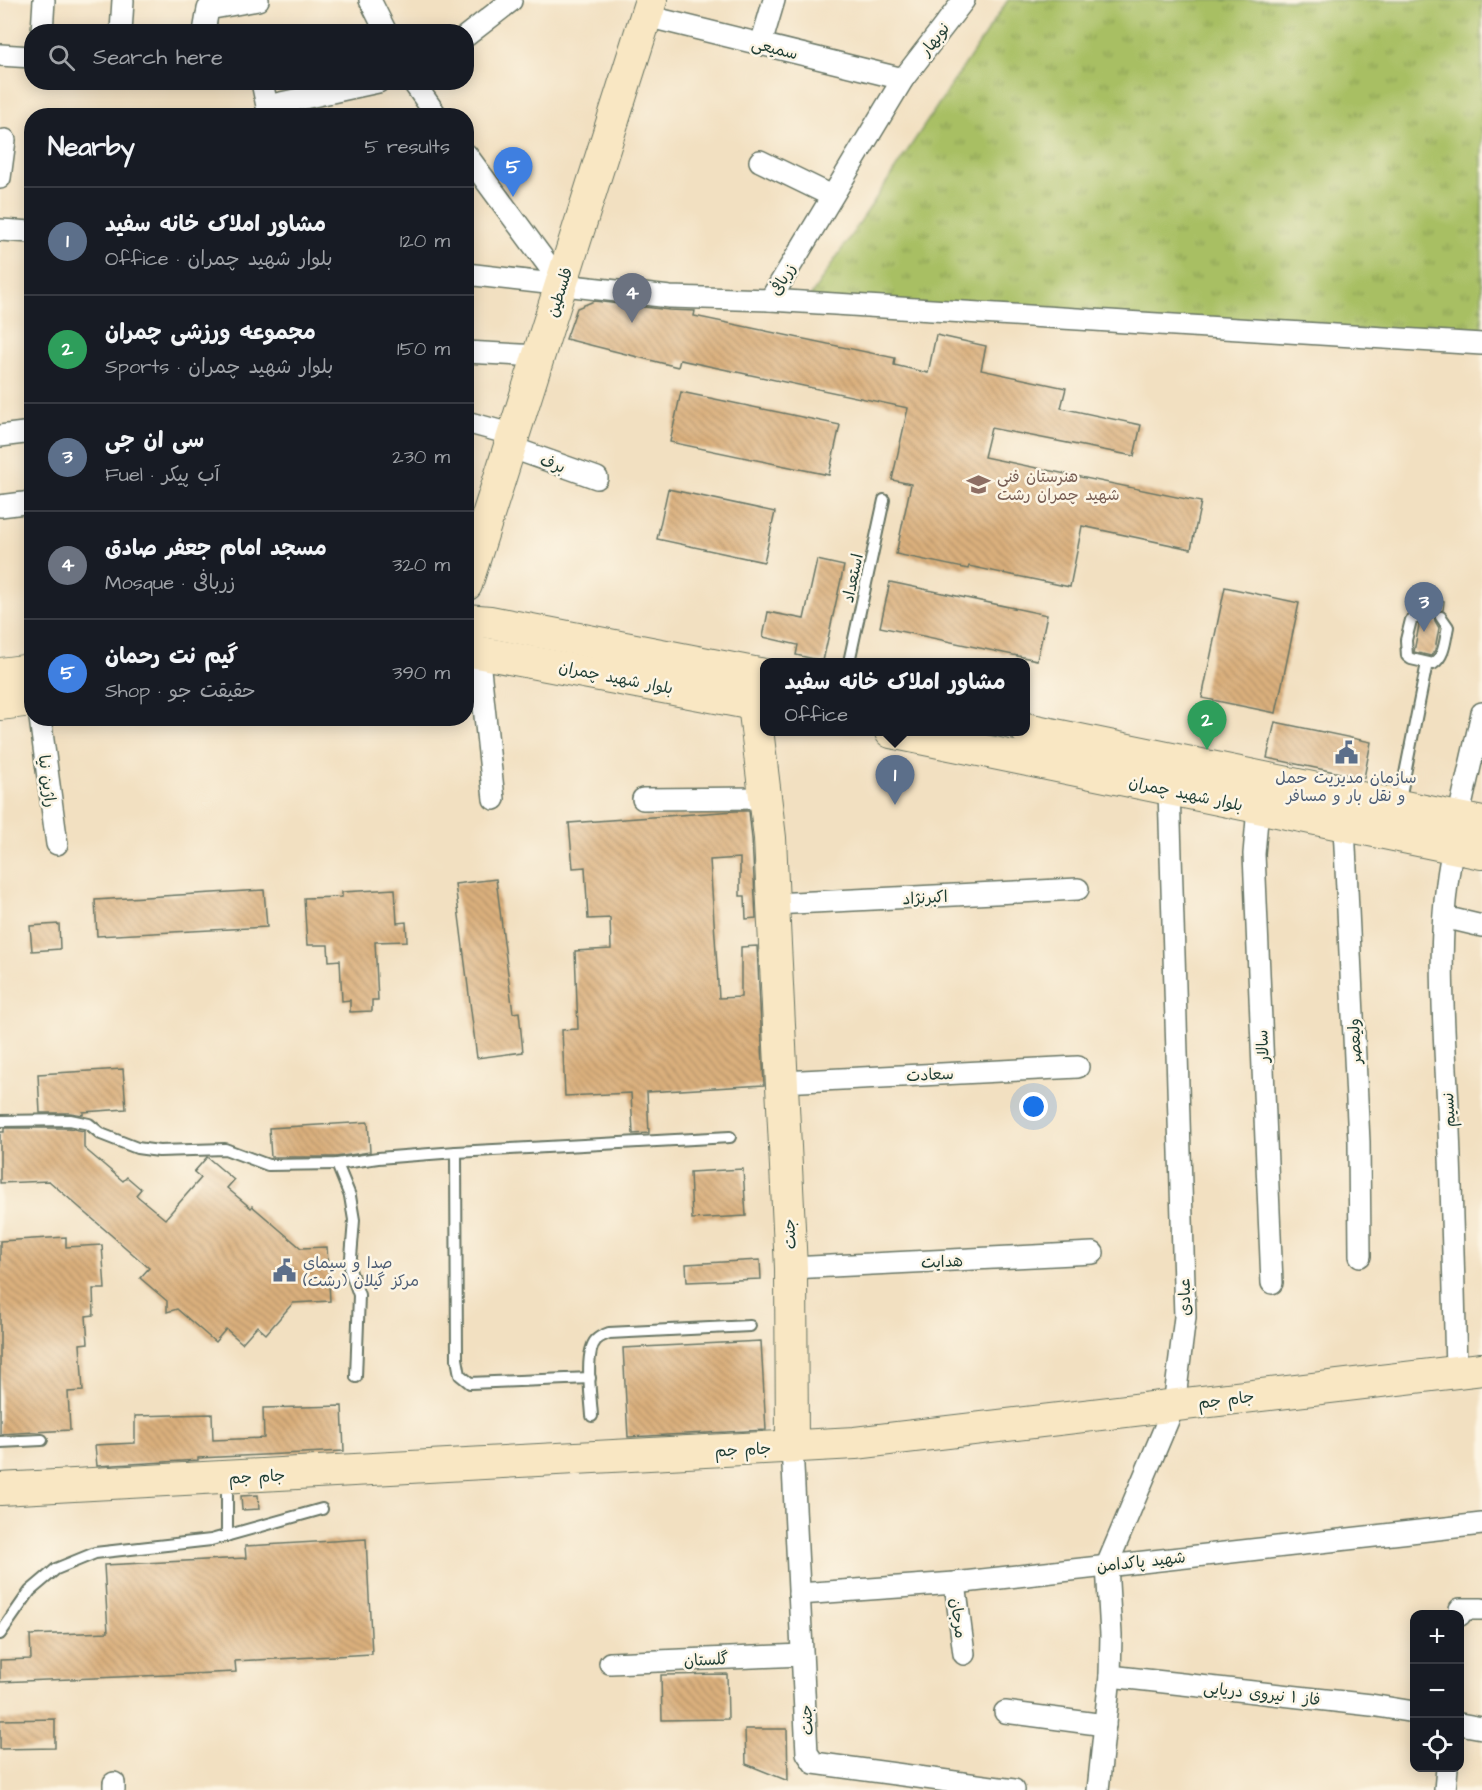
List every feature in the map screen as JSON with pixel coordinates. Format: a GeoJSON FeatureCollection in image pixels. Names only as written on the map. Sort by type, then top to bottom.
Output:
{"type":"FeatureCollection","features":[{"type":"Feature","properties":{"kind":"street"},"geometry":{"type":"LineString","coordinates":[[42,24],[44,0]]}},
{"type":"Feature","properties":{"kind":"street"},"geometry":{"type":"LineString","coordinates":[[122,24],[123,0]]}},
{"type":"Feature","properties":{"kind":"street"},"geometry":{"type":"LineString","coordinates":[[205,24],[208,9],[258,0]]}},
{"type":"Feature","properties":{"kind":"street"},"geometry":{"type":"LineString","coordinates":[[370,0],[382,24]]}},
{"type":"Feature","properties":{"kind":"street"},"geometry":{"type":"LineString","coordinates":[[761,44],[774,0]]}},
{"type":"Feature","properties":{"kind":"street","name":"نوبهار"},"geometry":{"type":"LineString","coordinates":[[903,79],[964,0]]}},
{"type":"Feature","properties":{"kind":"street"},"geometry":{"type":"LineString","coordinates":[[474,30],[511,1]]}},
{"type":"Feature","properties":{"kind":"street","name":"سمیعی"},"geometry":{"type":"LineString","coordinates":[[648,8],[761,44],[903,79]]}},
{"type":"Feature","properties":{"kind":"street","name":"فلسطین"},"geometry":{"type":"LineString","coordinates":[[474,560],[648,8]]}},
{"type":"Feature","properties":{"kind":"street"},"geometry":{"type":"LineString","coordinates":[[0,56],[24,57]]}},
{"type":"Feature","properties":{"kind":"street","name":"زربافی"},"geometry":{"type":"LineString","coordinates":[[474,275],[670,297],[770,300],[903,79]]}},
{"type":"Feature","properties":{"kind":"street"},"geometry":{"type":"LineString","coordinates":[[264,90],[267,106],[341,90]]}},
{"type":"Feature","properties":{"kind":"street"},"geometry":{"type":"LineString","coordinates":[[419,90],[432,108]]}},
{"type":"Feature","properties":{"kind":"street"},"geometry":{"type":"LineString","coordinates":[[0,178],[5,140]]}},
{"type":"Feature","properties":{"kind":"street"},"geometry":{"type":"LineString","coordinates":[[760,160],[832,196]]}},
{"type":"Feature","properties":{"kind":"street"},"geometry":{"type":"LineString","coordinates":[[474,165],[561,284]]}},
{"type":"Feature","properties":{"kind":"street"},"geometry":{"type":"LineString","coordinates":[[0,230],[24,232]]}},
{"type":"Feature","properties":{"kind":"street"},"geometry":{"type":"LineString","coordinates":[[770,300],[1482,344]]}},
{"type":"Feature","properties":{"kind":"street"},"geometry":{"type":"LineString","coordinates":[[474,352],[539,356]]}},
{"type":"Feature","properties":{"kind":"street","name":"برف"},"geometry":{"type":"LineString","coordinates":[[474,425],[597,478]]}},
{"type":"Feature","properties":{"kind":"street"},"geometry":{"type":"LineString","coordinates":[[0,436],[24,433]]}},
{"type":"Feature","properties":{"kind":"street"},"geometry":{"type":"LineString","coordinates":[[0,506],[24,503]]}},
{"type":"Feature","properties":{"kind":"street","name":"بلوار شهید چمران"},"geometry":{"type":"LineString","coordinates":[[474,621],[501,624],[760,690]]}},
{"type":"Feature","properties":{"kind":"street","name":"بلوار شهید چمران"},"geometry":{"type":"LineString","coordinates":[[474,650],[760,690]]}},
{"type":"Feature","properties":{"kind":"street"},"geometry":{"type":"LineString","coordinates":[[474,664],[494,799]]}},
{"type":"Feature","properties":{"kind":"street"},"geometry":{"type":"LineString","coordinates":[[0,674],[24,671]]}},
{"type":"Feature","properties":{"kind":"street"},"geometry":{"type":"LineString","coordinates":[[0,704],[24,701]]}},
{"type":"Feature","properties":{"kind":"street","name":"نسیم"},"geometry":{"type":"LineString","coordinates":[[1469,1371],[1453,1203],[1443,990],[1444,917],[1446,879],[1469,836],[1482,713]]}},
{"type":"Feature","properties":{"kind":"street","name":"راژین نیا"},"geometry":{"type":"LineString","coordinates":[[41,726],[57,844]]}},
{"type":"Feature","properties":{"kind":"street","name":"بلوار شهید چمران"},"geometry":{"type":"LineString","coordinates":[[1030,730],[1347,812],[1469,836]]}},
{"type":"Feature","properties":{"kind":"street","name":"جنت"},"geometry":{"type":"LineString","coordinates":[[762,736],[764,798],[770,838],[791,1268],[792,1446],[807,1753],[814,1763],[1014,1790]]}},
{"type":"Feature","properties":{"kind":"street","name":"بلوار شهید چمران"},"geometry":{"type":"LineString","coordinates":[[910,736],[1258,808],[1347,812]]}},
{"type":"Feature","properties":{"kind":"street","name":"عبادی"},"geometry":{"type":"LineString","coordinates":[[1098,1790],[1110,1676],[1111,1635],[1107,1564],[1174,1406],[1185,1317],[1169,790]]}},
{"type":"Feature","properties":{"kind":"street"},"geometry":{"type":"LineString","coordinates":[[643,799],[764,798]]}},
{"type":"Feature","properties":{"kind":"street","name":"سالار"},"geometry":{"type":"LineString","coordinates":[[1258,808],[1254,854],[1272,1283]]}},
{"type":"Feature","properties":{"kind":"street","name":"ولیعصر"},"geometry":{"type":"LineString","coordinates":[[1347,812],[1359,1142],[1360,1257]]}},
{"type":"Feature","properties":{"kind":"street","name":"اکبرنژاد"},"geometry":{"type":"LineString","coordinates":[[773,904],[1078,889]]}},
{"type":"Feature","properties":{"kind":"street"},"geometry":{"type":"LineString","coordinates":[[1444,917],[1482,926]]}},
{"type":"Feature","properties":{"kind":"street","name":"سعادت"},"geometry":{"type":"LineString","coordinates":[[782,1082],[1078,1067]]}},
{"type":"Feature","properties":{"kind":"street","name":"هدایت"},"geometry":{"type":"LineString","coordinates":[[791,1268],[1093,1253]]}},
{"type":"Feature","properties":{"kind":"street","name":"جام جم"},"geometry":{"type":"LineString","coordinates":[[0,1489],[855,1443],[1469,1371]]}},
{"type":"Feature","properties":{"kind":"street","name":"شهید پاکدامن"},"geometry":{"type":"LineString","coordinates":[[800,1594],[955,1583],[1107,1564],[1482,1524]]}},
{"type":"Feature","properties":{"kind":"street","name":"مرجان"},"geometry":{"type":"LineString","coordinates":[[955,1583],[964,1654]]}},
{"type":"Feature","properties":{"kind":"street"},"geometry":{"type":"LineString","coordinates":[[1460,1610],[1482,1609]]}},
{"type":"Feature","properties":{"kind":"street","name":"گلستان"},"geometry":{"type":"LineString","coordinates":[[610,1663],[802,1654]]}},
{"type":"Feature","properties":{"kind":"street","name":"فاز ۱ نیروی دریایی"},"geometry":{"type":"LineString","coordinates":[[1110,1676],[1410,1711]]}},
{"type":"Feature","properties":{"kind":"street"},"geometry":{"type":"LineString","coordinates":[[1005,1712],[1105,1725]]}},
{"type":"Feature","properties":{"kind":"street"},"geometry":{"type":"LineString","coordinates":[[1464,1725],[1482,1728]]}},
{"type":"Feature","properties":{"kind":"street"},"geometry":{"type":"LineString","coordinates":[[1444,1790],[1446,1772]]}},
{"type":"Feature","properties":{"kind":"lane","name":"استعداد"},"geometry":{"type":"LineString","coordinates":[[850,658],[884,500]]}},
{"type":"Feature","properties":{"kind":"lane"},"geometry":{"type":"LineString","coordinates":[[1420,616],[1411,620],[1408,628],[1407,656],[1427,663],[1436,662],[1443,651],[1448,627],[1441,617]]}},
{"type":"Feature","properties":{"kind":"lane"},"geometry":{"type":"LineString","coordinates":[[1395,822],[1427,663]]}},
{"type":"Feature","properties":{"kind":"lane"},"geometry":{"type":"LineString","coordinates":[[0,1121],[70,1120],[89,1124],[101,1134],[136,1148],[159,1151],[225,1149],[268,1165],[337,1164],[378,1158],[456,1152],[730,1137]]}},
{"type":"Feature","properties":{"kind":"lane"},"geometry":{"type":"LineString","coordinates":[[456,1152],[456,1359],[460,1375],[470,1383],[590,1378]]}},
{"type":"Feature","properties":{"kind":"lane"},"geometry":{"type":"LineString","coordinates":[[337,1164],[350,1196],[354,1220],[350,1270],[359,1295],[356,1377]]}},
{"type":"Feature","properties":{"kind":"lane"},"geometry":{"type":"LineString","coordinates":[[592,1416],[590,1378],[592,1346],[598,1337],[609,1333],[750,1326]]}},
{"type":"Feature","properties":{"kind":"lane"},"geometry":{"type":"LineString","coordinates":[[0,1442],[42,1440]]}},
{"type":"Feature","properties":{"kind":"lane"},"geometry":{"type":"LineString","coordinates":[[226,1536],[227,1477]]}},
{"type":"Feature","properties":{"kind":"lane"},"geometry":{"type":"LineString","coordinates":[[0,1634],[30,1591],[56,1569],[96,1553],[211,1540],[322,1509]]}},
{"type":"Feature","properties":{"kind":"green space"},"geometry":{"type":"Polygon","coordinates":[[[1008,0],[1482,0],[1482,335],[802,309],[1008,0]]]}},
{"type":"Feature","properties":{"kind":"building"},"geometry":{"type":"Polygon","coordinates":[[[594,301],[695,311],[694,316],[895,358],[894,365],[928,373],[936,335],[986,346],[981,370],[1066,388],[1061,408],[1141,425],[1134,456],[991,428],[984,457],[1201,502],[1191,549],[1082,526],[1070,587],[969,566],[968,569],[896,554],[911,484],[892,480],[908,408],[680,360],[678,367],[566,339],[577,308],[594,301]]]}},
{"type":"Feature","properties":{"kind":"building"},"geometry":{"type":"Polygon","coordinates":[[[681,392],[840,425],[829,475],[670,442],[681,392]]]}},
{"type":"Feature","properties":{"kind":"building"},"geometry":{"type":"Polygon","coordinates":[[[668,489],[775,512],[764,562],[657,539],[668,489]]]}},
{"type":"Feature","properties":{"kind":"building"},"geometry":{"type":"Polygon","coordinates":[[[817,560],[844,566],[824,658],[796,655],[798,645],[763,637],[768,612],[804,619],[817,560]]]}},
{"type":"Feature","properties":{"kind":"building"},"geometry":{"type":"Polygon","coordinates":[[[890,582],[1047,615],[1037,660],[880,627],[890,582]]]}},
{"type":"Feature","properties":{"kind":"building"},"geometry":{"type":"Polygon","coordinates":[[[1225,587],[1299,603],[1276,713],[1202,698],[1225,587]]]}},
{"type":"Feature","properties":{"kind":"building"},"geometry":{"type":"Polygon","coordinates":[[[1424,598],[1444,601],[1443,610],[1434,614],[1439,628],[1435,650],[1431,656],[1414,652],[1419,625],[1426,621],[1427,617],[1427,612],[1422,609],[1424,598]]]}},
{"type":"Feature","properties":{"kind":"building"},"geometry":{"type":"Polygon","coordinates":[[[1275,722],[1371,742],[1364,778],[1267,758],[1275,722]]]}},
{"type":"Feature","properties":{"kind":"building"},"geometry":{"type":"Polygon","coordinates":[[[749,811],[756,918],[746,919],[745,896],[740,896],[740,858],[710,860],[719,998],[741,997],[741,947],[757,946],[764,1085],[647,1092],[649,1133],[633,1134],[631,1093],[565,1096],[562,1030],[578,1029],[575,951],[611,949],[610,918],[588,919],[585,867],[573,868],[569,823],[749,811]]]}},
{"type":"Feature","properties":{"kind":"building"},"geometry":{"type":"Polygon","coordinates":[[[496,879],[513,1013],[519,1012],[523,1052],[477,1058],[455,884],[496,879]]]}},
{"type":"Feature","properties":{"kind":"building"},"geometry":{"type":"Polygon","coordinates":[[[395,889],[397,923],[406,922],[407,941],[375,942],[378,1000],[372,1000],[372,1011],[350,1012],[350,1000],[342,1001],[340,960],[329,961],[328,945],[307,945],[304,898],[342,897],[342,892],[395,889]]]}},
{"type":"Feature","properties":{"kind":"building"},"geometry":{"type":"Polygon","coordinates":[[[264,890],[267,927],[97,936],[95,900],[264,890]]]}},
{"type":"Feature","properties":{"kind":"building"},"geometry":{"type":"Polygon","coordinates":[[[59,924],[60,949],[32,951],[30,926],[59,924]]]}},
{"type":"Feature","properties":{"kind":"building"},"geometry":{"type":"Polygon","coordinates":[[[123,1069],[126,1109],[83,1112],[83,1115],[40,1113],[38,1074],[123,1069]]]}},
{"type":"Feature","properties":{"kind":"building"},"geometry":{"type":"Polygon","coordinates":[[[368,1122],[370,1152],[336,1157],[271,1157],[269,1128],[368,1122]]]}},
{"type":"Feature","properties":{"kind":"building"},"geometry":{"type":"Polygon","coordinates":[[[4,1128],[69,1128],[84,1131],[84,1148],[123,1181],[127,1177],[141,1189],[136,1195],[165,1219],[201,1178],[194,1172],[207,1157],[234,1180],[227,1188],[301,1248],[327,1247],[330,1301],[293,1303],[266,1334],[257,1326],[242,1343],[226,1329],[215,1342],[177,1309],[167,1312],[167,1301],[140,1278],[149,1268],[49,1181],[0,1183],[0,1132],[4,1132],[4,1128]]]}},
{"type":"Feature","properties":{"kind":"building"},"geometry":{"type":"Polygon","coordinates":[[[743,1169],[746,1216],[692,1219],[690,1172],[743,1169]]]}},
{"type":"Feature","properties":{"kind":"building"},"geometry":{"type":"Polygon","coordinates":[[[66,1237],[66,1247],[102,1245],[105,1289],[93,1289],[94,1315],[86,1316],[88,1343],[80,1344],[83,1391],[68,1392],[70,1430],[0,1434],[0,1241],[66,1237]]]}},
{"type":"Feature","properties":{"kind":"building"},"geometry":{"type":"Polygon","coordinates":[[[760,1260],[761,1279],[687,1282],[686,1264],[760,1260]]]}},
{"type":"Feature","properties":{"kind":"building"},"geometry":{"type":"Polygon","coordinates":[[[761,1341],[766,1430],[628,1437],[623,1348],[761,1341]]]}},
{"type":"Feature","properties":{"kind":"building"},"geometry":{"type":"Polygon","coordinates":[[[342,1406],[344,1451],[198,1458],[198,1460],[97,1466],[95,1445],[135,1443],[135,1416],[212,1414],[213,1440],[264,1438],[263,1408],[342,1406]]]}},
{"type":"Feature","properties":{"kind":"building"},"geometry":{"type":"Polygon","coordinates":[[[258,1495],[259,1509],[242,1510],[241,1496],[258,1495]]]}},
{"type":"Feature","properties":{"kind":"building"},"geometry":{"type":"Polygon","coordinates":[[[366,1539],[372,1654],[235,1661],[236,1672],[0,1682],[0,1660],[31,1659],[30,1635],[108,1632],[104,1565],[246,1558],[245,1546],[366,1539]]]}},
{"type":"Feature","properties":{"kind":"building"},"geometry":{"type":"Polygon","coordinates":[[[727,1674],[728,1719],[662,1720],[661,1675],[727,1674]]]}},
{"type":"Feature","properties":{"kind":"building"},"geometry":{"type":"Polygon","coordinates":[[[55,1719],[55,1748],[0,1749],[0,1720],[55,1719]]]}},
{"type":"Feature","properties":{"kind":"building"},"geometry":{"type":"Polygon","coordinates":[[[745,1729],[787,1729],[788,1781],[746,1764],[745,1729]]]}},
{"type":"Feature","properties":{"kind":"place","name":"گیم نت رحمان"},"geometry":{"type":"Point","coordinates":[513,197]}},
{"type":"Feature","properties":{"kind":"place","name":"مسجد امام جعفر صادق"},"geometry":{"type":"Point","coordinates":[632,323]}},
{"type":"Feature","properties":{"kind":"place","name":"هنرستان فنی شهید چمران رشت"},"geometry":{"type":"Point","coordinates":[979,485]}},
{"type":"Feature","properties":{"kind":"place","name":"سی ان جی"},"geometry":{"type":"Point","coordinates":[1424,632]}},
{"type":"Feature","properties":{"kind":"place","name":"مجموعه ورزشی چمران"},"geometry":{"type":"Point","coordinates":[1207,750]}},
{"type":"Feature","properties":{"kind":"place","name":"سازمان مدیریت حمل و نقل بار و مسافر"},"geometry":{"type":"Point","coordinates":[1346,752]}},
{"type":"Feature","properties":{"kind":"place","name":"مشاور املاک خانه سفید"},"geometry":{"type":"Point","coordinates":[895,805]}},
{"type":"Feature","properties":{"kind":"place","name":"صدا و سیمای مرکز گیلان (رشت)"},"geometry":{"type":"Point","coordinates":[285,1271]}}]}
